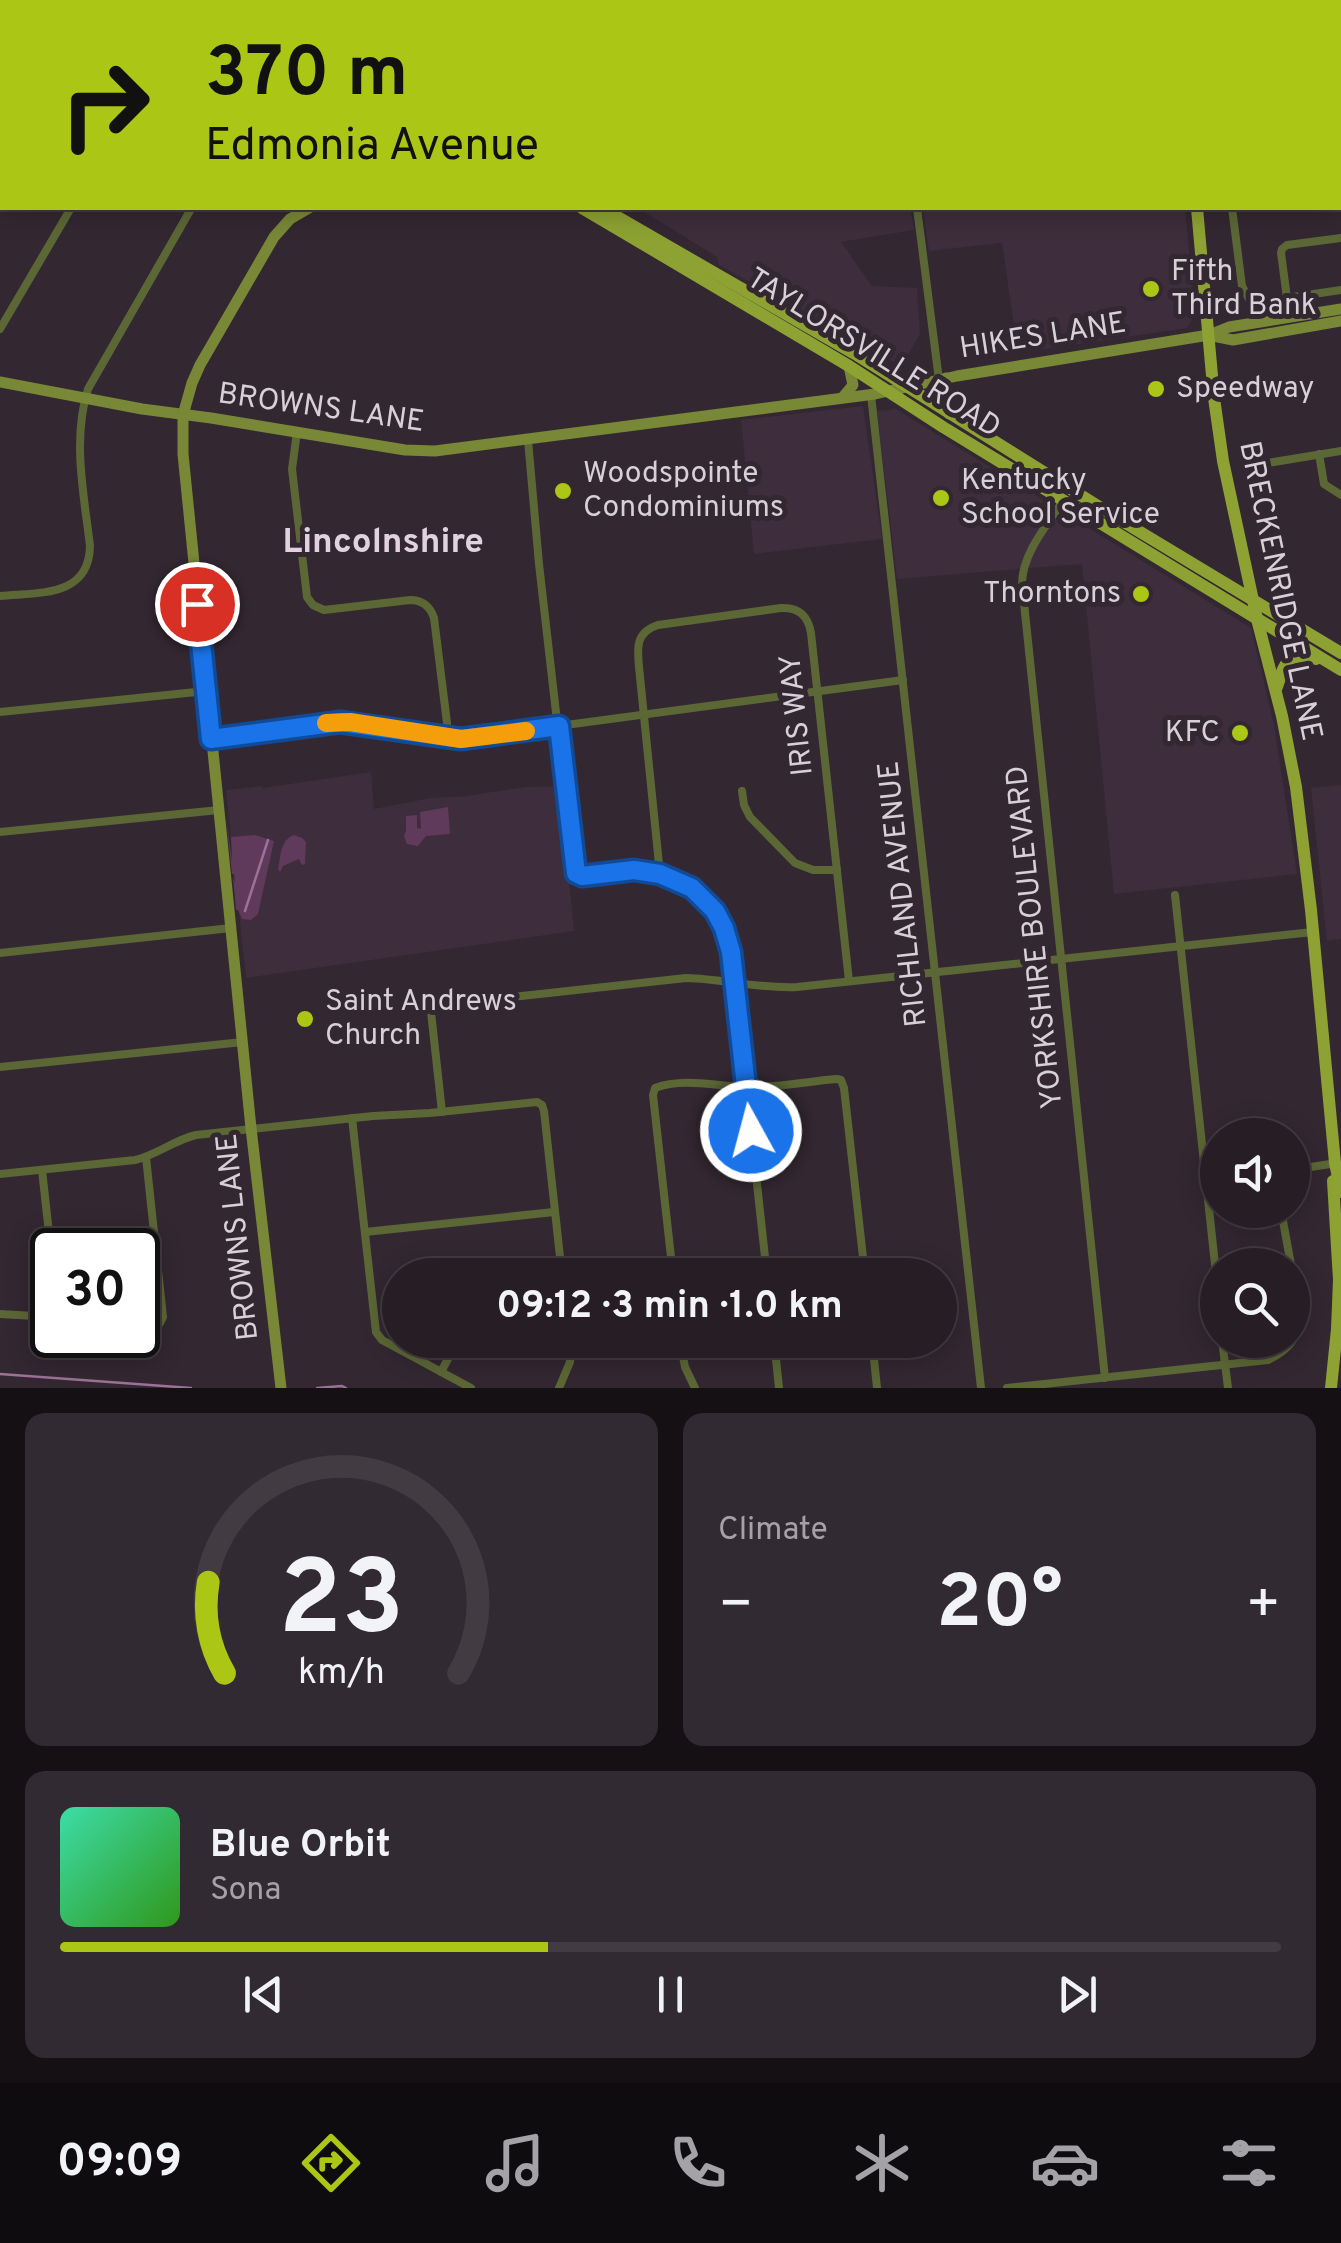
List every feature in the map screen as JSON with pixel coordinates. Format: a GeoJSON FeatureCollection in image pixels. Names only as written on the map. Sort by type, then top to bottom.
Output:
{"type":"FeatureCollection","features":[{"type":"Feature","properties":{"kind":"main road","name":"TAYLORSVILLE ROAD"},"geometry":{"type":"LineString","coordinates":[[585,210],[849,366],[1335,667]]}},
{"type":"Feature","properties":{"kind":"main road","name":"TAYLORSVILLE ROAD"},"geometry":{"type":"LineString","coordinates":[[605,210],[855,354],[1341,652]]}},
{"type":"Feature","properties":{"kind":"main road","name":"BRECKENRIDGE LANE"},"geometry":{"type":"LineString","coordinates":[[1197,210],[1222,453],[1296,788],[1341,1192]]}},
{"type":"Feature","properties":{"kind":"main road"},"geometry":{"type":"LineString","coordinates":[[1217,579],[1237,572],[1244,559]]}},
{"type":"Feature","properties":{"kind":"main road"},"geometry":{"type":"LineString","coordinates":[[1276,690],[1284,666],[1295,655],[1335,667]]}},
{"type":"Feature","properties":{"kind":"main road","name":"BRECKENRIDGE LANE"},"geometry":{"type":"LineString","coordinates":[[1331,1388],[1339,1280],[1332,1186],[1338,1163]]}},
{"type":"Feature","properties":{"kind":"street"},"geometry":{"type":"LineString","coordinates":[[0,328],[70,210]]}},
{"type":"Feature","properties":{"kind":"street"},"geometry":{"type":"LineString","coordinates":[[0,596],[59,589],[72,584],[85,570],[90,546],[80,443],[85,398],[191,210]]}},
{"type":"Feature","properties":{"kind":"street"},"geometry":{"type":"LineString","coordinates":[[0,382],[183,414],[200,365],[265,250],[290,219],[306,210]]}},
{"type":"Feature","properties":{"kind":"street"},"geometry":{"type":"LineString","coordinates":[[917,210],[949,414]]}},
{"type":"Feature","properties":{"kind":"street"},"geometry":{"type":"LineString","coordinates":[[1232,210],[1245,295],[1258,302],[1341,290]]}},
{"type":"Feature","properties":{"kind":"street"},"geometry":{"type":"LineString","coordinates":[[1287,298],[1282,248],[1341,238]]}},
{"type":"Feature","properties":{"kind":"street","name":"HIKES LANE"},"geometry":{"type":"LineString","coordinates":[[887,391],[1341,310]]}},
{"type":"Feature","properties":{"kind":"street","name":"HIKES LANE"},"geometry":{"type":"LineString","coordinates":[[1209,335],[1233,340],[1341,321]]}},
{"type":"Feature","properties":{"kind":"street"},"geometry":{"type":"LineString","coordinates":[[843,397],[853,384],[849,366]]}},
{"type":"Feature","properties":{"kind":"street","name":"BROWNS LANE"},"geometry":{"type":"LineString","coordinates":[[281,1388],[206,691],[183,454],[183,414],[424,452],[887,391]]}},
{"type":"Feature","properties":{"kind":"street","name":"RICHLAND AVENUE"},"geometry":{"type":"LineString","coordinates":[[871,394],[981,1388]]}},
{"type":"Feature","properties":{"kind":"street"},"geometry":{"type":"LineString","coordinates":[[297,432],[292,469],[307,597],[324,610],[410,600],[427,606],[434,618],[446,738]]}},
{"type":"Feature","properties":{"kind":"street"},"geometry":{"type":"LineString","coordinates":[[528,440],[574,870],[578,875],[634,870],[660,874],[692,888],[715,911],[728,937],[765,1258]]}},
{"type":"Feature","properties":{"kind":"street"},"geometry":{"type":"LineString","coordinates":[[1268,463],[1341,451]]}},
{"type":"Feature","properties":{"kind":"street"},"geometry":{"type":"LineString","coordinates":[[1319,454],[1324,484],[1341,495]]}},
{"type":"Feature","properties":{"kind":"street","name":"YORKSHIRE BOULEVARD"},"geometry":{"type":"LineString","coordinates":[[1063,501],[1028,558],[1022,576],[1105,1378]]}},
{"type":"Feature","properties":{"kind":"street","name":"IRIS WAY"},"geometry":{"type":"LineString","coordinates":[[660,874],[638,640],[647,629],[658,625],[781,608],[798,610],[810,625],[850,981]]}},
{"type":"Feature","properties":{"kind":"street"},"geometry":{"type":"LineString","coordinates":[[211,739],[340,722],[461,739],[903,680]]}},
{"type":"Feature","properties":{"kind":"street"},"geometry":{"type":"LineString","coordinates":[[0,712],[206,691]]}},
{"type":"Feature","properties":{"kind":"street"},"geometry":{"type":"LineString","coordinates":[[742,792],[750,817],[795,863],[813,870],[837,870]]}},
{"type":"Feature","properties":{"kind":"street"},"geometry":{"type":"LineString","coordinates":[[0,832],[219,810]]}},
{"type":"Feature","properties":{"kind":"street"},"geometry":{"type":"LineString","coordinates":[[1175,894],[1213,1248]]}},
{"type":"Feature","properties":{"kind":"street"},"geometry":{"type":"LineString","coordinates":[[0,953],[232,928]]}},
{"type":"Feature","properties":{"kind":"street"},"geometry":{"type":"LineString","coordinates":[[442,1112],[432,1010],[440,1004],[686,978],[781,988],[1312,932]]}},
{"type":"Feature","properties":{"kind":"street"},"geometry":{"type":"LineString","coordinates":[[0,1067],[243,1042]]}},
{"type":"Feature","properties":{"kind":"street"},"geometry":{"type":"LineString","coordinates":[[671,1258],[654,1091],[664,1085],[746,1087],[832,1079],[841,1080],[844,1088],[862,1258]]}},
{"type":"Feature","properties":{"kind":"street"},"geometry":{"type":"LineString","coordinates":[[0,1174],[146,1157],[190,1136],[534,1102],[540,1103],[544,1111],[560,1258]]}},
{"type":"Feature","properties":{"kind":"street"},"geometry":{"type":"LineString","coordinates":[[352,1118],[377,1334],[471,1388]]}},
{"type":"Feature","properties":{"kind":"street"},"geometry":{"type":"LineString","coordinates":[[146,1157],[154,1228]]}},
{"type":"Feature","properties":{"kind":"street"},"geometry":{"type":"LineString","coordinates":[[1310,1167],[1338,1163]]}},
{"type":"Feature","properties":{"kind":"street"},"geometry":{"type":"LineString","coordinates":[[42,1170],[48,1228]]}},
{"type":"Feature","properties":{"kind":"street"},"geometry":{"type":"LineString","coordinates":[[365,1232],[554,1212]]}},
{"type":"Feature","properties":{"kind":"street"},"geometry":{"type":"LineString","coordinates":[[160,1289],[160,1322]]}},
{"type":"Feature","properties":{"kind":"street"},"geometry":{"type":"LineString","coordinates":[[0,1314],[30,1316]]}},
{"type":"Feature","properties":{"kind":"street"},"geometry":{"type":"LineString","coordinates":[[440,1372],[448,1358]]}},
{"type":"Feature","properties":{"kind":"street"},"geometry":{"type":"LineString","coordinates":[[559,1388],[570,1358]]}},
{"type":"Feature","properties":{"kind":"street"},"geometry":{"type":"LineString","coordinates":[[684,1358],[696,1388]]}},
{"type":"Feature","properties":{"kind":"street"},"geometry":{"type":"LineString","coordinates":[[776,1358],[779,1388]]}},
{"type":"Feature","properties":{"kind":"street"},"geometry":{"type":"LineString","coordinates":[[874,1358],[877,1388]]}},
{"type":"Feature","properties":{"kind":"street"},"geometry":{"type":"LineString","coordinates":[[1224,1358],[1228,1388]]}},
{"type":"Feature","properties":{"kind":"street"},"geometry":{"type":"LineString","coordinates":[[1007,1388],[1272,1358]]}},
{"type":"Feature","properties":{"kind":"shaded area"},"geometry":{"type":"Polygon","coordinates":[[[641,210],[910,210],[914,230],[841,242],[872,286],[917,288],[920,334],[901,367],[719,265],[717,257],[641,210]]]}},
{"type":"Feature","properties":{"kind":"shaded area"},"geometry":{"type":"Polygon","coordinates":[[[923,210],[1185,210],[1195,315],[1187,328],[1018,353],[1002,243],[929,251],[923,210]]]}},
{"type":"Feature","properties":{"kind":"shaded area"},"geometry":{"type":"Polygon","coordinates":[[[863,406],[882,539],[754,554],[741,420],[863,406]]]}},
{"type":"Feature","properties":{"kind":"shaded area"},"geometry":{"type":"Polygon","coordinates":[[[896,409],[1251,628],[1274,725],[1297,874],[1114,894],[1082,564],[897,579],[877,411],[896,409]]]}},
{"type":"Feature","properties":{"kind":"shaded area"},"geometry":{"type":"Polygon","coordinates":[[[371,772],[374,809],[430,798],[560,786],[574,931],[246,978],[226,790],[371,772]]]}},
{"type":"Feature","properties":{"kind":"shaded area"},"geometry":{"type":"Polygon","coordinates":[[[1341,785],[1341,939],[1327,941],[1311,788],[1341,785]]]}},
{"type":"Feature","properties":{"kind":"shaded area"},"geometry":{"type":"Polygon","coordinates":[[[448,807],[450,834],[426,836],[418,846],[407,844],[406,816],[417,815],[417,828],[421,829],[420,812],[448,807]]]}},
{"type":"Feature","properties":{"kind":"shaded area"},"geometry":{"type":"Polygon","coordinates":[[[226,817],[232,861],[231,837],[255,835],[274,841],[258,914],[251,920],[242,919],[236,910],[226,817]]]}},
{"type":"Feature","properties":{"kind":"shaded area"},"geometry":{"type":"Polygon","coordinates":[[[294,835],[306,842],[305,864],[299,859],[283,866],[280,872],[282,849],[294,835]]]}},
{"type":"Feature","properties":{"kind":"waterway"},"geometry":{"type":"LineString","coordinates":[[245,911],[268,840]]}},
{"type":"Feature","properties":{"kind":"waterway"},"geometry":{"type":"LineString","coordinates":[[0,1374],[191,1388]]}},
{"type":"Feature","properties":{"kind":"waterway"},"geometry":{"type":"LineString","coordinates":[[317,1388],[346,1388]]}},
{"type":"Feature","properties":{"kind":"slow traffic"},"geometry":{"type":"LineString","coordinates":[[326,723],[350,722],[461,739],[526,731]]}},
{"type":"Feature","properties":{"kind":"place","name":"Fifth Third Bank"},"geometry":{"type":"Point","coordinates":[1151,289]}},
{"type":"Feature","properties":{"kind":"place","name":"Speedway"},"geometry":{"type":"Point","coordinates":[1156,389]}},
{"type":"Feature","properties":{"kind":"place","name":"Woodspointe Condominiums"},"geometry":{"type":"Point","coordinates":[563,491]}},
{"type":"Feature","properties":{"kind":"place","name":"Kentucky School Service"},"geometry":{"type":"Point","coordinates":[941,498]}},
{"type":"Feature","properties":{"kind":"place","name":"Thorntons"},"geometry":{"type":"Point","coordinates":[1141,594]}},
{"type":"Feature","properties":{"kind":"place","name":"KFC"},"geometry":{"type":"Point","coordinates":[1240,733]}},
{"type":"Feature","properties":{"kind":"place","name":"Saint Andrews Church"},"geometry":{"type":"Point","coordinates":[305,1019]}},
{"type":"Feature","properties":{"kind":"district","name":"Lincolnshire"},"geometry":{"type":"Point","coordinates":[383,543]}},
{"type":"Feature","properties":{"kind":"route"},"geometry":{"type":"LineString","coordinates":[[197,604],[211,739],[340,722],[461,739],[559,726],[576,873],[582,876],[634,870],[674,878],[700,894],[721,921],[731,952],[751,1131]]}}]}
